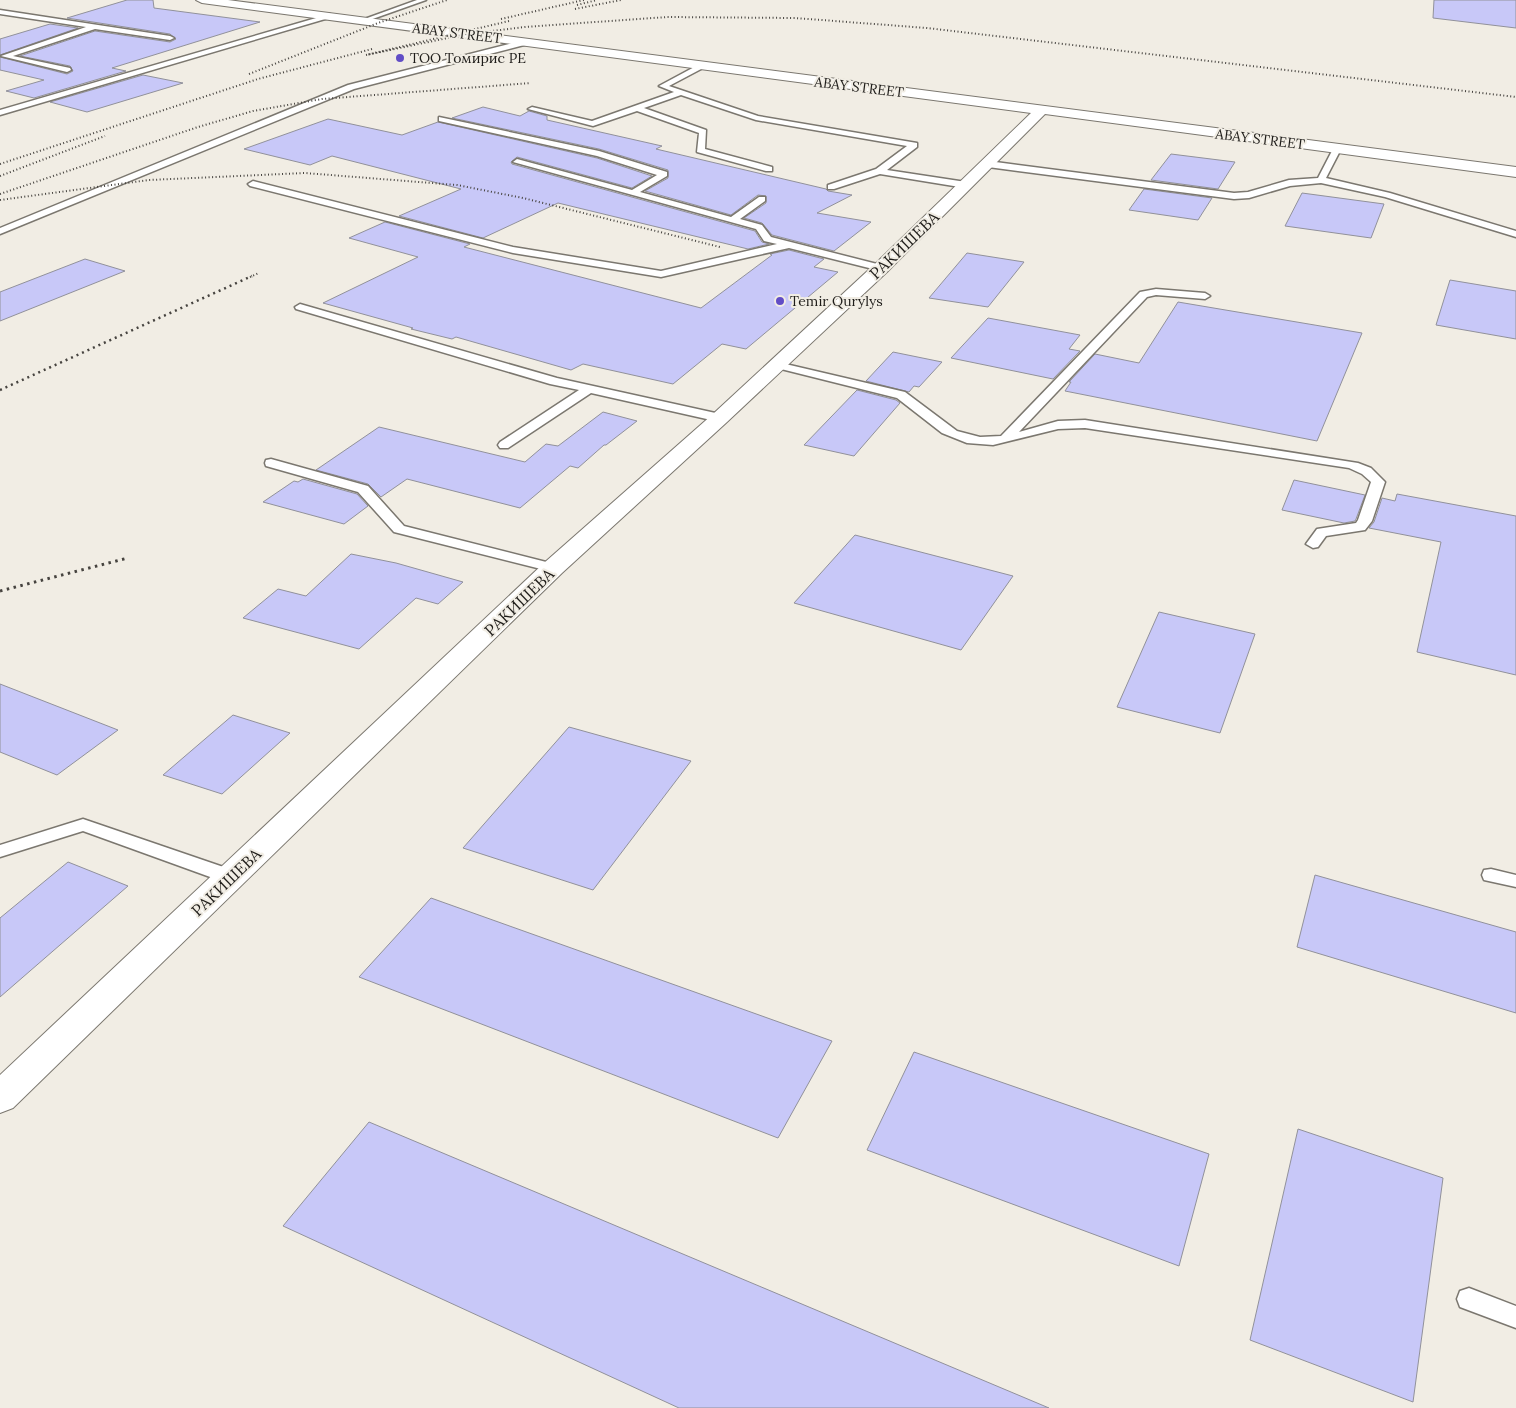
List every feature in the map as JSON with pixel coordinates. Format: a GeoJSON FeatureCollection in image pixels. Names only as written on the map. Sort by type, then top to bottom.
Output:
{"type":"FeatureCollection","features":[{"type":"Feature","properties":{"kind":"street","name":"ABAY STREET"},"geometry":{"type":"LineString","coordinates":[[202,0],[1516,172]]}},
{"type":"Feature","properties":{"kind":"street","name":"РАКИШЕВА"},"geometry":{"type":"LineString","coordinates":[[0,1098],[553,568],[720,418],[881,268],[1042,110]]}},
{"type":"Feature","properties":{"kind":"lane"},"geometry":{"type":"LineString","coordinates":[[362,21],[423,0]]}},
{"type":"Feature","properties":{"kind":"lane"},"geometry":{"type":"LineString","coordinates":[[0,12],[170,38]]}},
{"type":"Feature","properties":{"kind":"lane"},"geometry":{"type":"LineString","coordinates":[[0,113],[330,16]]}},
{"type":"Feature","properties":{"kind":"lane"},"geometry":{"type":"LineString","coordinates":[[67,70],[5,56],[95,26]]}},
{"type":"Feature","properties":{"kind":"lane"},"geometry":{"type":"LineString","coordinates":[[0,231],[352,87],[526,42]]}},
{"type":"Feature","properties":{"kind":"lane"},"geometry":{"type":"LineString","coordinates":[[700,66],[663,86],[756,118],[914,145],[879,171],[832,187]]}},
{"type":"Feature","properties":{"kind":"lane"},"geometry":{"type":"LineString","coordinates":[[532,110],[593,124],[682,92]]}},
{"type":"Feature","properties":{"kind":"lane"},"geometry":{"type":"LineString","coordinates":[[636,108],[703,132],[700,150],[769,169]]}},
{"type":"Feature","properties":{"kind":"lane"},"geometry":{"type":"LineString","coordinates":[[442,119],[599,154],[664,174],[633,193]]}},
{"type":"Feature","properties":{"kind":"lane"},"geometry":{"type":"LineString","coordinates":[[1322,180],[1337,148]]}},
{"type":"Feature","properties":{"kind":"lane"},"geometry":{"type":"LineString","coordinates":[[517,162],[760,227],[767,239],[881,268]]}},
{"type":"Feature","properties":{"kind":"lane"},"geometry":{"type":"LineString","coordinates":[[988,164],[1234,196],[1249,195],[1290,183],[1322,180],[1387,195],[1516,234]]}},
{"type":"Feature","properties":{"kind":"lane"},"geometry":{"type":"LineString","coordinates":[[879,171],[966,185]]}},
{"type":"Feature","properties":{"kind":"lane"},"geometry":{"type":"LineString","coordinates":[[253,184],[513,250],[661,274],[787,244]]}},
{"type":"Feature","properties":{"kind":"lane"},"geometry":{"type":"LineString","coordinates":[[733,220],[762,199]]}},
{"type":"Feature","properties":{"kind":"lane"},"geometry":{"type":"LineString","coordinates":[[1004,441],[1144,294],[1156,292],[1205,296]]}},
{"type":"Feature","properties":{"kind":"lane"},"geometry":{"type":"LineString","coordinates":[[300,307],[554,381],[720,418]]}},
{"type":"Feature","properties":{"kind":"lane"},"geometry":{"type":"LineString","coordinates":[[777,365],[901,395],[912,401],[951,433],[977,442],[1004,441],[1057,426],[1086,424],[1342,463],[1359,466],[1371,472],[1378,482],[1366,521],[1360,527],[1322,532],[1313,544]]}},
{"type":"Feature","properties":{"kind":"lane"},"geometry":{"type":"LineString","coordinates":[[504,445],[589,389]]}},
{"type":"Feature","properties":{"kind":"lane"},"geometry":{"type":"LineString","coordinates":[[272,463],[363,489],[399,529],[553,568]]}},
{"type":"Feature","properties":{"kind":"lane"},"geometry":{"type":"LineString","coordinates":[[0,850],[83,825],[231,877]]}},
{"type":"Feature","properties":{"kind":"lane"},"geometry":{"type":"LineString","coordinates":[[1491,875],[1516,880]]}},
{"type":"Feature","properties":{"kind":"lane"},"geometry":{"type":"LineString","coordinates":[[1468,1299],[1516,1317]]}},
{"type":"Feature","properties":{"kind":"building"},"geometry":{"type":"Polygon","coordinates":[[[127,0],[153,0],[154,8],[260,22],[112,68],[126,71],[34,98],[6,91],[44,80],[0,70],[0,57],[67,74],[73,71],[70,66],[20,56],[95,31],[170,42],[176,39],[170,34],[67,18],[127,0]]]}},
{"type":"Feature","properties":{"kind":"building"},"geometry":{"type":"Polygon","coordinates":[[[1434,0],[1516,0],[1516,28],[1433,18],[1434,0]]]}},
{"type":"Feature","properties":{"kind":"building"},"geometry":{"type":"Polygon","coordinates":[[[50,24],[78,28],[0,55],[0,39],[50,24]]]}},
{"type":"Feature","properties":{"kind":"building"},"geometry":{"type":"Polygon","coordinates":[[[143,75],[183,83],[87,112],[50,102],[143,75]]]}},
{"type":"Feature","properties":{"kind":"building"},"geometry":{"type":"Polygon","coordinates":[[[483,107],[520,116],[529,111],[547,116],[547,120],[662,146],[656,149],[828,191],[852,195],[817,213],[871,222],[834,251],[772,235],[762,223],[744,218],[766,203],[766,196],[758,195],[731,215],[645,191],[668,178],[668,170],[599,149],[452,118],[483,107]]]}},
{"type":"Feature","properties":{"kind":"building"},"geometry":{"type":"Polygon","coordinates":[[[328,119],[402,135],[438,122],[597,158],[652,176],[632,188],[517,157],[511,162],[512,164],[755,231],[762,242],[769,244],[748,249],[558,203],[483,238],[399,216],[461,189],[332,156],[310,165],[244,149],[328,119]]]}},
{"type":"Feature","properties":{"kind":"building"},"geometry":{"type":"Polygon","coordinates":[[[1171,154],[1235,162],[1218,189],[1151,180],[1171,154]]]}},
{"type":"Feature","properties":{"kind":"building"},"geometry":{"type":"Polygon","coordinates":[[[1144,189],[1212,198],[1198,220],[1129,210],[1144,189]]]}},
{"type":"Feature","properties":{"kind":"building"},"geometry":{"type":"Polygon","coordinates":[[[1302,193],[1384,204],[1371,238],[1285,226],[1302,193]]]}},
{"type":"Feature","properties":{"kind":"building"},"geometry":{"type":"Polygon","coordinates":[[[385,222],[470,244],[464,247],[701,308],[772,255],[770,254],[789,250],[824,259],[814,267],[838,272],[746,349],[722,344],[673,384],[583,364],[571,370],[456,337],[452,339],[411,329],[413,328],[323,303],[418,257],[349,238],[385,222]]]}},
{"type":"Feature","properties":{"kind":"building"},"geometry":{"type":"Polygon","coordinates":[[[967,253],[1024,262],[988,307],[929,298],[967,253]]]}},
{"type":"Feature","properties":{"kind":"building"},"geometry":{"type":"Polygon","coordinates":[[[85,259],[125,271],[0,321],[0,292],[85,259]]]}},
{"type":"Feature","properties":{"kind":"building"},"geometry":{"type":"Polygon","coordinates":[[[1450,280],[1516,291],[1516,339],[1436,325],[1450,280]]]}},
{"type":"Feature","properties":{"kind":"building"},"geometry":{"type":"Polygon","coordinates":[[[1178,302],[1362,333],[1317,441],[1065,391],[1071,382],[1069,382],[1095,354],[1139,363],[1178,302]]]}},
{"type":"Feature","properties":{"kind":"building"},"geometry":{"type":"Polygon","coordinates":[[[988,318],[1080,335],[1069,349],[1080,351],[1053,379],[951,358],[988,318]]]}},
{"type":"Feature","properties":{"kind":"building"},"geometry":{"type":"Polygon","coordinates":[[[893,352],[942,362],[919,387],[914,386],[909,392],[866,381],[893,352]]]}},
{"type":"Feature","properties":{"kind":"building"},"geometry":{"type":"Polygon","coordinates":[[[857,390],[896,400],[900,403],[854,456],[804,445],[857,390]]]}},
{"type":"Feature","properties":{"kind":"building"},"geometry":{"type":"Polygon","coordinates":[[[603,412],[637,421],[604,445],[578,468],[570,466],[520,508],[407,479],[381,497],[368,484],[316,470],[379,427],[525,462],[546,444],[558,446],[603,412]]]}},
{"type":"Feature","properties":{"kind":"building"},"geometry":{"type":"Polygon","coordinates":[[[303,479],[357,494],[368,506],[344,524],[263,502],[294,481],[298,482],[303,479]]]}},
{"type":"Feature","properties":{"kind":"building"},"geometry":{"type":"Polygon","coordinates":[[[1294,480],[1365,495],[1355,521],[1344,523],[1282,510],[1294,480]]]}},
{"type":"Feature","properties":{"kind":"building"},"geometry":{"type":"Polygon","coordinates":[[[1397,494],[1516,516],[1516,675],[1417,652],[1441,542],[1369,528],[1374,522],[1382,498],[1395,501],[1397,494]]]}},
{"type":"Feature","properties":{"kind":"building"},"geometry":{"type":"Polygon","coordinates":[[[855,535],[1013,576],[961,650],[794,603],[855,535]]]}},
{"type":"Feature","properties":{"kind":"building"},"geometry":{"type":"Polygon","coordinates":[[[351,554],[396,563],[463,582],[438,604],[416,598],[359,649],[243,618],[278,589],[306,596],[351,554]]]}},
{"type":"Feature","properties":{"kind":"building"},"geometry":{"type":"Polygon","coordinates":[[[1159,612],[1255,634],[1220,733],[1117,707],[1159,612]]]}},
{"type":"Feature","properties":{"kind":"building"},"geometry":{"type":"Polygon","coordinates":[[[0,684],[118,730],[57,775],[0,752],[0,684]]]}},
{"type":"Feature","properties":{"kind":"building"},"geometry":{"type":"Polygon","coordinates":[[[233,715],[290,733],[222,794],[163,775],[233,715]]]}},
{"type":"Feature","properties":{"kind":"building"},"geometry":{"type":"Polygon","coordinates":[[[569,727],[691,761],[593,890],[463,848],[569,727]]]}},
{"type":"Feature","properties":{"kind":"building"},"geometry":{"type":"Polygon","coordinates":[[[68,862],[128,886],[0,997],[0,918],[68,862]]]}},
{"type":"Feature","properties":{"kind":"building"},"geometry":{"type":"Polygon","coordinates":[[[1315,875],[1516,932],[1516,1013],[1297,947],[1315,875]]]}},
{"type":"Feature","properties":{"kind":"building"},"geometry":{"type":"Polygon","coordinates":[[[431,898],[832,1041],[778,1138],[359,977],[431,898]]]}},
{"type":"Feature","properties":{"kind":"building"},"geometry":{"type":"Polygon","coordinates":[[[914,1052],[1209,1154],[1179,1266],[867,1150],[914,1052]]]}},
{"type":"Feature","properties":{"kind":"building"},"geometry":{"type":"Polygon","coordinates":[[[369,1122],[1049,1408],[679,1408],[283,1226],[369,1122]]]}},
{"type":"Feature","properties":{"kind":"building"},"geometry":{"type":"Polygon","coordinates":[[[1298,1129],[1443,1178],[1413,1402],[1250,1340],[1298,1129]]]}},
{"type":"Feature","properties":{"kind":"railway"},"geometry":{"type":"LineString","coordinates":[[249,74],[378,23],[447,0]]}},
{"type":"Feature","properties":{"kind":"railway"},"geometry":{"type":"LineString","coordinates":[[501,19],[584,0]]}},
{"type":"Feature","properties":{"kind":"railway"},"geometry":{"type":"LineString","coordinates":[[577,5],[597,0]]}},
{"type":"Feature","properties":{"kind":"railway"},"geometry":{"type":"LineString","coordinates":[[575,9],[621,0]]}},
{"type":"Feature","properties":{"kind":"railway"},"geometry":{"type":"LineString","coordinates":[[509,21],[366,55],[467,34],[525,27],[667,17],[795,18],[927,28],[1516,97]]}},
{"type":"Feature","properties":{"kind":"railway"},"geometry":{"type":"LineString","coordinates":[[0,164],[258,79],[372,49]]}},
{"type":"Feature","properties":{"kind":"railway"},"geometry":{"type":"LineString","coordinates":[[0,194],[198,127],[253,111],[322,99],[531,83]]}},
{"type":"Feature","properties":{"kind":"railway"},"geometry":{"type":"LineString","coordinates":[[0,176],[105,136]]}},
{"type":"Feature","properties":{"kind":"railway"},"geometry":{"type":"LineString","coordinates":[[0,200],[149,180],[305,173],[457,185],[523,198],[720,247]]}},
{"type":"Feature","properties":{"kind":"railway"},"geometry":{"type":"LineString","coordinates":[[250,277],[259,273]]}},
{"type":"Feature","properties":{"kind":"railway"},"geometry":{"type":"LineString","coordinates":[[0,390],[252,276]]}},
{"type":"Feature","properties":{"kind":"railway"},"geometry":{"type":"LineString","coordinates":[[0,591],[128,558]]}},
{"type":"Feature","properties":{"kind":"place","name":"ТОО Томирис РЕ"},"geometry":{"type":"Point","coordinates":[400,58]}},
{"type":"Feature","properties":{"kind":"place","name":"Temir Qurylys"},"geometry":{"type":"Point","coordinates":[780,301]}}]}
